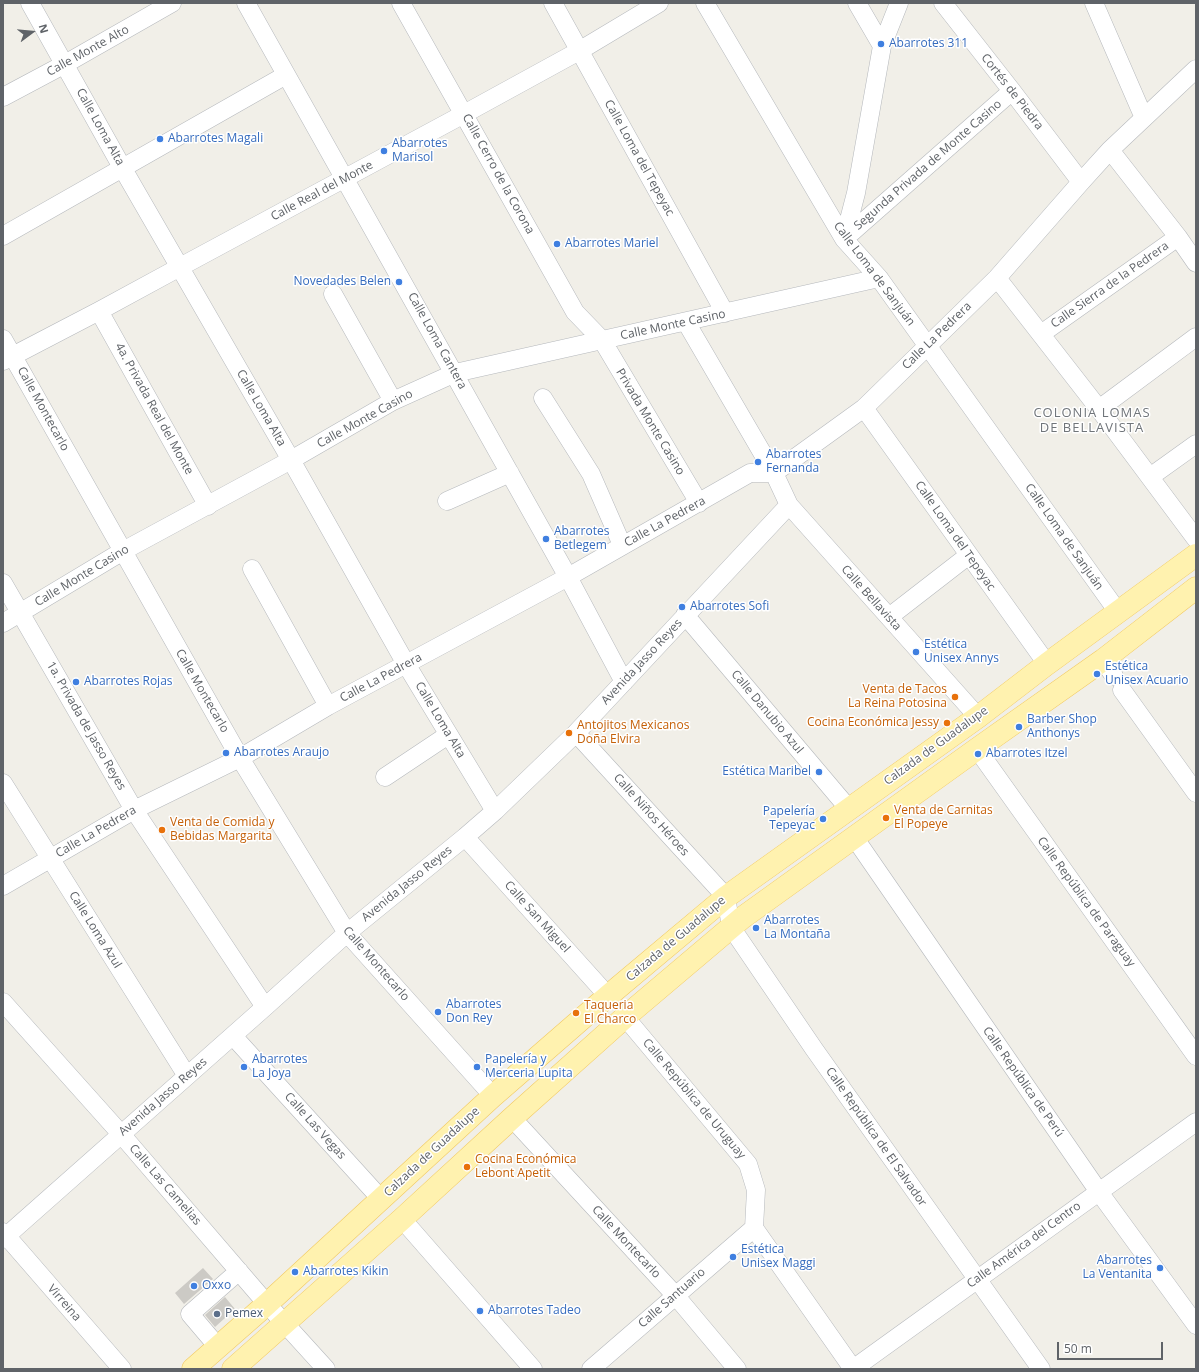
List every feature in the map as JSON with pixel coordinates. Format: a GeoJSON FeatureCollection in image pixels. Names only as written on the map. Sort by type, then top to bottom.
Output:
{"type":"FeatureCollection","features":[{"type":"Feature","properties":{"kind":"main road","name":"Calzada de Guadalupe"},"geometry":{"type":"LineString","coordinates":[[193,1369],[267,1304],[493,1096],[608,996],[726,897],[978,717],[1047,664],[1196,555]]}},
{"type":"Feature","properties":{"kind":"main road"},"geometry":{"type":"LineString","coordinates":[[233,1369],[402,1219],[625,1017],[731,927],[977,749],[1113,676],[1196,588]]}},
{"type":"Feature","properties":{"kind":"street","name":"Calle Loma Alta"},"geometry":{"type":"LineString","coordinates":[[30,3],[123,169],[291,460],[406,664],[495,811]]}},
{"type":"Feature","properties":{"kind":"street","name":"Calle Monte Alto"},"geometry":{"type":"LineString","coordinates":[[3,97],[65,64],[172,3]]}},
{"type":"Feature","properties":{"kind":"street","name":"Calle Loma Cantera"},"geometry":{"type":"LineString","coordinates":[[246,3],[455,373],[568,577],[624,682]]}},
{"type":"Feature","properties":{"kind":"street","name":"Calle Cerro de la Corona"},"geometry":{"type":"LineString","coordinates":[[401,3],[576,312],[602,340]]}},
{"type":"Feature","properties":{"kind":"street","name":"Calle Loma del Tepeyac"},"geometry":{"type":"LineString","coordinates":[[553,3],[725,313]]}},
{"type":"Feature","properties":{"kind":"street","name":"Calle Real del Monte"},"geometry":{"type":"LineString","coordinates":[[8,358],[99,312],[464,114],[579,50],[659,3]]}},
{"type":"Feature","properties":{"kind":"street","name":"Calle Loma de Sanjuán"},"geometry":{"type":"LineString","coordinates":[[704,3],[844,239],[879,278],[1118,612]]}},
{"type":"Feature","properties":{"kind":"street"},"geometry":{"type":"LineString","coordinates":[[857,3],[882,46]]}},
{"type":"Feature","properties":{"kind":"street"},"geometry":{"type":"LineString","coordinates":[[844,239],[856,193],[882,46],[899,3]]}},
{"type":"Feature","properties":{"kind":"street","name":"Cortés de Piedra"},"geometry":{"type":"LineString","coordinates":[[943,3],[1081,182]]}},
{"type":"Feature","properties":{"kind":"street"},"geometry":{"type":"LineString","coordinates":[[1094,3],[1144,118]]}},
{"type":"Feature","properties":{"kind":"street","name":"Calle La Pedrera"},"geometry":{"type":"LineString","coordinates":[[3,886],[134,810],[240,758],[328,706],[568,577],[750,473],[774,473],[864,408],[997,278],[1110,150],[1196,69]]}},
{"type":"Feature","properties":{"kind":"street"},"geometry":{"type":"LineString","coordinates":[[3,236],[286,75]]}},
{"type":"Feature","properties":{"kind":"street","name":"Segunda Privada de Monte Casino"},"geometry":{"type":"LineString","coordinates":[[844,239],[1012,91]]}},
{"type":"Feature","properties":{"kind":"street"},"geometry":{"type":"LineString","coordinates":[[1110,150],[1178,237],[1196,263]]}},
{"type":"Feature","properties":{"kind":"street","name":"Calle Sierra de la Pedrera"},"geometry":{"type":"LineString","coordinates":[[1041,334],[1178,237]]}},
{"type":"Feature","properties":{"kind":"street","name":"Calle Monte Casino"},"geometry":{"type":"LineString","coordinates":[[3,623],[123,551],[291,460],[392,401],[455,373],[879,278]]}},
{"type":"Feature","properties":{"kind":"street"},"geometry":{"type":"LineString","coordinates":[[997,278],[1099,409],[1196,539]]}},
{"type":"Feature","properties":{"kind":"street"},"geometry":{"type":"LineString","coordinates":[[333,294],[392,401]]}},
{"type":"Feature","properties":{"kind":"street","name":"4a. Privada Real del Monte"},"geometry":{"type":"LineString","coordinates":[[99,312],[208,506]]}},
{"type":"Feature","properties":{"kind":"street"},"geometry":{"type":"LineString","coordinates":[[686,322],[774,473]]}},
{"type":"Feature","properties":{"kind":"street"},"geometry":{"type":"LineString","coordinates":[[1099,409],[1196,337]]}},
{"type":"Feature","properties":{"kind":"street","name":"Calle Montecarlo"},"geometry":{"type":"LineString","coordinates":[[3,339],[8,358],[123,551],[240,758],[347,932],[493,1096]]}},
{"type":"Feature","properties":{"kind":"street","name":"Privada Monte Casino"},"geometry":{"type":"LineString","coordinates":[[602,340],[699,503]]}},
{"type":"Feature","properties":{"kind":"street"},"geometry":{"type":"LineString","coordinates":[[544,398],[591,474],[622,545]]}},
{"type":"Feature","properties":{"kind":"street","name":"Calle Loma del Tepeyac"},"geometry":{"type":"LineString","coordinates":[[864,408],[1047,664]]}},
{"type":"Feature","properties":{"kind":"street"},"geometry":{"type":"LineString","coordinates":[[1150,477],[1196,444]]}},
{"type":"Feature","properties":{"kind":"street"},"geometry":{"type":"LineString","coordinates":[[447,501],[510,473]]}},
{"type":"Feature","properties":{"kind":"street","name":"Calle Bellavista"},"geometry":{"type":"LineString","coordinates":[[774,473],[788,505],[978,717]]}},
{"type":"Feature","properties":{"kind":"street","name":"Avenida Jasso Reyes"},"geometry":{"type":"LineString","coordinates":[[4,1236],[233,1036],[347,932],[495,811],[576,733],[788,505]]}},
{"type":"Feature","properties":{"kind":"street"},"geometry":{"type":"LineString","coordinates":[[888,617],[969,555]]}},
{"type":"Feature","properties":{"kind":"street"},"geometry":{"type":"LineString","coordinates":[[252,569],[328,706]]}},
{"type":"Feature","properties":{"kind":"street","name":"1a. Privada de Jasso Reyes"},"geometry":{"type":"LineString","coordinates":[[3,583],[134,810],[265,1007]]}},
{"type":"Feature","properties":{"kind":"street","name":"Calle Danubio Azul"},"geometry":{"type":"LineString","coordinates":[[685,615],[849,809]]}},
{"type":"Feature","properties":{"kind":"street"},"geometry":{"type":"LineString","coordinates":[[1113,676],[1196,793]]}},
{"type":"Feature","properties":{"kind":"street","name":"Calle Niños Héroes"},"geometry":{"type":"LineString","coordinates":[[576,733],[726,897]]}},
{"type":"Feature","properties":{"kind":"street"},"geometry":{"type":"LineString","coordinates":[[385,777],[448,735]]}},
{"type":"Feature","properties":{"kind":"street","name":"Calle República de Paraguay"},"geometry":{"type":"LineString","coordinates":[[977,749],[1196,1056]]}},
{"type":"Feature","properties":{"kind":"street","name":"Calle Loma Azul"},"geometry":{"type":"LineString","coordinates":[[3,783],[187,1076]]}},
{"type":"Feature","properties":{"kind":"street","name":"Calle San Miguel"},"geometry":{"type":"LineString","coordinates":[[465,837],[608,996]]}},
{"type":"Feature","properties":{"kind":"street","name":"Calle República de Perú"},"geometry":{"type":"LineString","coordinates":[[854,837],[1099,1192],[1196,1325]]}},
{"type":"Feature","properties":{"kind":"street","name":"Calle República de El Salvador"},"geometry":{"type":"LineString","coordinates":[[726,897],[731,927],[814,1049],[1041,1369]]}},
{"type":"Feature","properties":{"kind":"street","name":"Calle Las Camelias"},"geometry":{"type":"LineString","coordinates":[[3,1002],[121,1134],[267,1304],[326,1369]]}},
{"type":"Feature","properties":{"kind":"street","name":"Calle República de Uruguay"},"geometry":{"type":"LineString","coordinates":[[625,1017],[748,1164],[756,1190],[754,1228]]}},
{"type":"Feature","properties":{"kind":"street","name":"Calle Las Vegas"},"geometry":{"type":"LineString","coordinates":[[233,1036],[381,1199]]}},
{"type":"Feature","properties":{"kind":"street","name":"Calle Montecarlo"},"geometry":{"type":"LineString","coordinates":[[512,1118],[675,1295],[737,1369]]}},
{"type":"Feature","properties":{"kind":"street","name":"Calle América del Centro"},"geometry":{"type":"LineString","coordinates":[[853,1369],[1196,1122]]}},
{"type":"Feature","properties":{"kind":"street"},"geometry":{"type":"LineString","coordinates":[[402,1219],[533,1369]]}},
{"type":"Feature","properties":{"kind":"street"},"geometry":{"type":"LineString","coordinates":[[754,1228],[853,1369]]}},
{"type":"Feature","properties":{"kind":"street","name":"Calle Santuario"},"geometry":{"type":"LineString","coordinates":[[591,1369],[754,1228]]}},
{"type":"Feature","properties":{"kind":"street","name":"Virreina"},"geometry":{"type":"LineString","coordinates":[[4,1236],[122,1369]]}},
{"type":"Feature","properties":{"kind":"street"},"geometry":{"type":"LineString","coordinates":[[218,1347],[190,1314],[239,1271]]}},
{"type":"Feature","properties":{"kind":"building","name":"Oxxo"},"geometry":{"type":"Polygon","coordinates":[[[203,1268],[213,1279],[184,1304],[175,1293],[203,1268]]]}},
{"type":"Feature","properties":{"kind":"building","name":"Pemex"},"geometry":{"type":"Polygon","coordinates":[[[225,1297],[235,1309],[215,1327],[205,1315],[225,1297]]]}},
{"type":"Feature","properties":{"kind":"place","name":"Abarrotes 311"},"geometry":{"type":"Point","coordinates":[881,44]}},
{"type":"Feature","properties":{"kind":"place","name":"Abarrotes Magali"},"geometry":{"type":"Point","coordinates":[160,139]}},
{"type":"Feature","properties":{"kind":"place","name":"Abarrotes Marisol"},"geometry":{"type":"Point","coordinates":[384,151]}},
{"type":"Feature","properties":{"kind":"place","name":"Abarrotes Mariel"},"geometry":{"type":"Point","coordinates":[557,244]}},
{"type":"Feature","properties":{"kind":"place","name":"Novedades Belen"},"geometry":{"type":"Point","coordinates":[399,282]}},
{"type":"Feature","properties":{"kind":"place","name":"Abarrotes Fernanda"},"geometry":{"type":"Point","coordinates":[758,462]}},
{"type":"Feature","properties":{"kind":"place","name":"Abarrotes Betlegem"},"geometry":{"type":"Point","coordinates":[546,539]}},
{"type":"Feature","properties":{"kind":"place","name":"Abarrotes Sofi"},"geometry":{"type":"Point","coordinates":[682,607]}},
{"type":"Feature","properties":{"kind":"place","name":"Estética Unisex Annys"},"geometry":{"type":"Point","coordinates":[916,652]}},
{"type":"Feature","properties":{"kind":"place","name":"Estética Unisex Acuario"},"geometry":{"type":"Point","coordinates":[1097,674]}},
{"type":"Feature","properties":{"kind":"place","name":"Abarrotes Rojas"},"geometry":{"type":"Point","coordinates":[76,682]}},
{"type":"Feature","properties":{"kind":"place","name":"Venta de Tacos La Reina Potosina"},"geometry":{"type":"Point","coordinates":[955,697]}},
{"type":"Feature","properties":{"kind":"place","name":"Cocina Económica Jessy"},"geometry":{"type":"Point","coordinates":[947,723]}},
{"type":"Feature","properties":{"kind":"place","name":"Barber Shop Anthonys"},"geometry":{"type":"Point","coordinates":[1019,727]}},
{"type":"Feature","properties":{"kind":"place","name":"Antojitos Mexicanos Doña Elvira"},"geometry":{"type":"Point","coordinates":[569,733]}},
{"type":"Feature","properties":{"kind":"place","name":"Abarrotes Araujo"},"geometry":{"type":"Point","coordinates":[226,753]}},
{"type":"Feature","properties":{"kind":"place","name":"Abarrotes Itzel"},"geometry":{"type":"Point","coordinates":[978,754]}},
{"type":"Feature","properties":{"kind":"place","name":"Estética Maribel"},"geometry":{"type":"Point","coordinates":[819,772]}},
{"type":"Feature","properties":{"kind":"place","name":"Venta de Carnitas El Popeye"},"geometry":{"type":"Point","coordinates":[886,818]}},
{"type":"Feature","properties":{"kind":"place","name":"Papelería Tepeyac"},"geometry":{"type":"Point","coordinates":[823,819]}},
{"type":"Feature","properties":{"kind":"place","name":"Venta de Comida y Bebidas Margarita"},"geometry":{"type":"Point","coordinates":[162,830]}},
{"type":"Feature","properties":{"kind":"place","name":"Abarrotes La Montaña"},"geometry":{"type":"Point","coordinates":[756,928]}},
{"type":"Feature","properties":{"kind":"place","name":"Abarrotes Don Rey"},"geometry":{"type":"Point","coordinates":[438,1012]}},
{"type":"Feature","properties":{"kind":"place","name":"Taqueria El Charco"},"geometry":{"type":"Point","coordinates":[576,1013]}},
{"type":"Feature","properties":{"kind":"place","name":"Abarrotes La Joya"},"geometry":{"type":"Point","coordinates":[244,1067]}},
{"type":"Feature","properties":{"kind":"place","name":"Papelería y Merceria Lupita"},"geometry":{"type":"Point","coordinates":[477,1067]}},
{"type":"Feature","properties":{"kind":"place","name":"Cocina Económica Lebont Apetit"},"geometry":{"type":"Point","coordinates":[467,1167]}},
{"type":"Feature","properties":{"kind":"place","name":"Estética Unisex Maggi"},"geometry":{"type":"Point","coordinates":[733,1257]}},
{"type":"Feature","properties":{"kind":"place","name":"Abarrotes La Ventanita"},"geometry":{"type":"Point","coordinates":[1160,1268]}},
{"type":"Feature","properties":{"kind":"place","name":"Abarrotes Kikin"},"geometry":{"type":"Point","coordinates":[295,1272]}},
{"type":"Feature","properties":{"kind":"place","name":"Oxxo"},"geometry":{"type":"Point","coordinates":[194,1286]}},
{"type":"Feature","properties":{"kind":"place","name":"Abarrotes Tadeo"},"geometry":{"type":"Point","coordinates":[480,1311]}},
{"type":"Feature","properties":{"kind":"place","name":"Pemex"},"geometry":{"type":"Point","coordinates":[217,1314]}},
{"type":"Feature","properties":{"kind":"district","name":"COLONIA LOMAS DE BELLAVISTA"},"geometry":{"type":"Point","coordinates":[1092,420]}}]}
